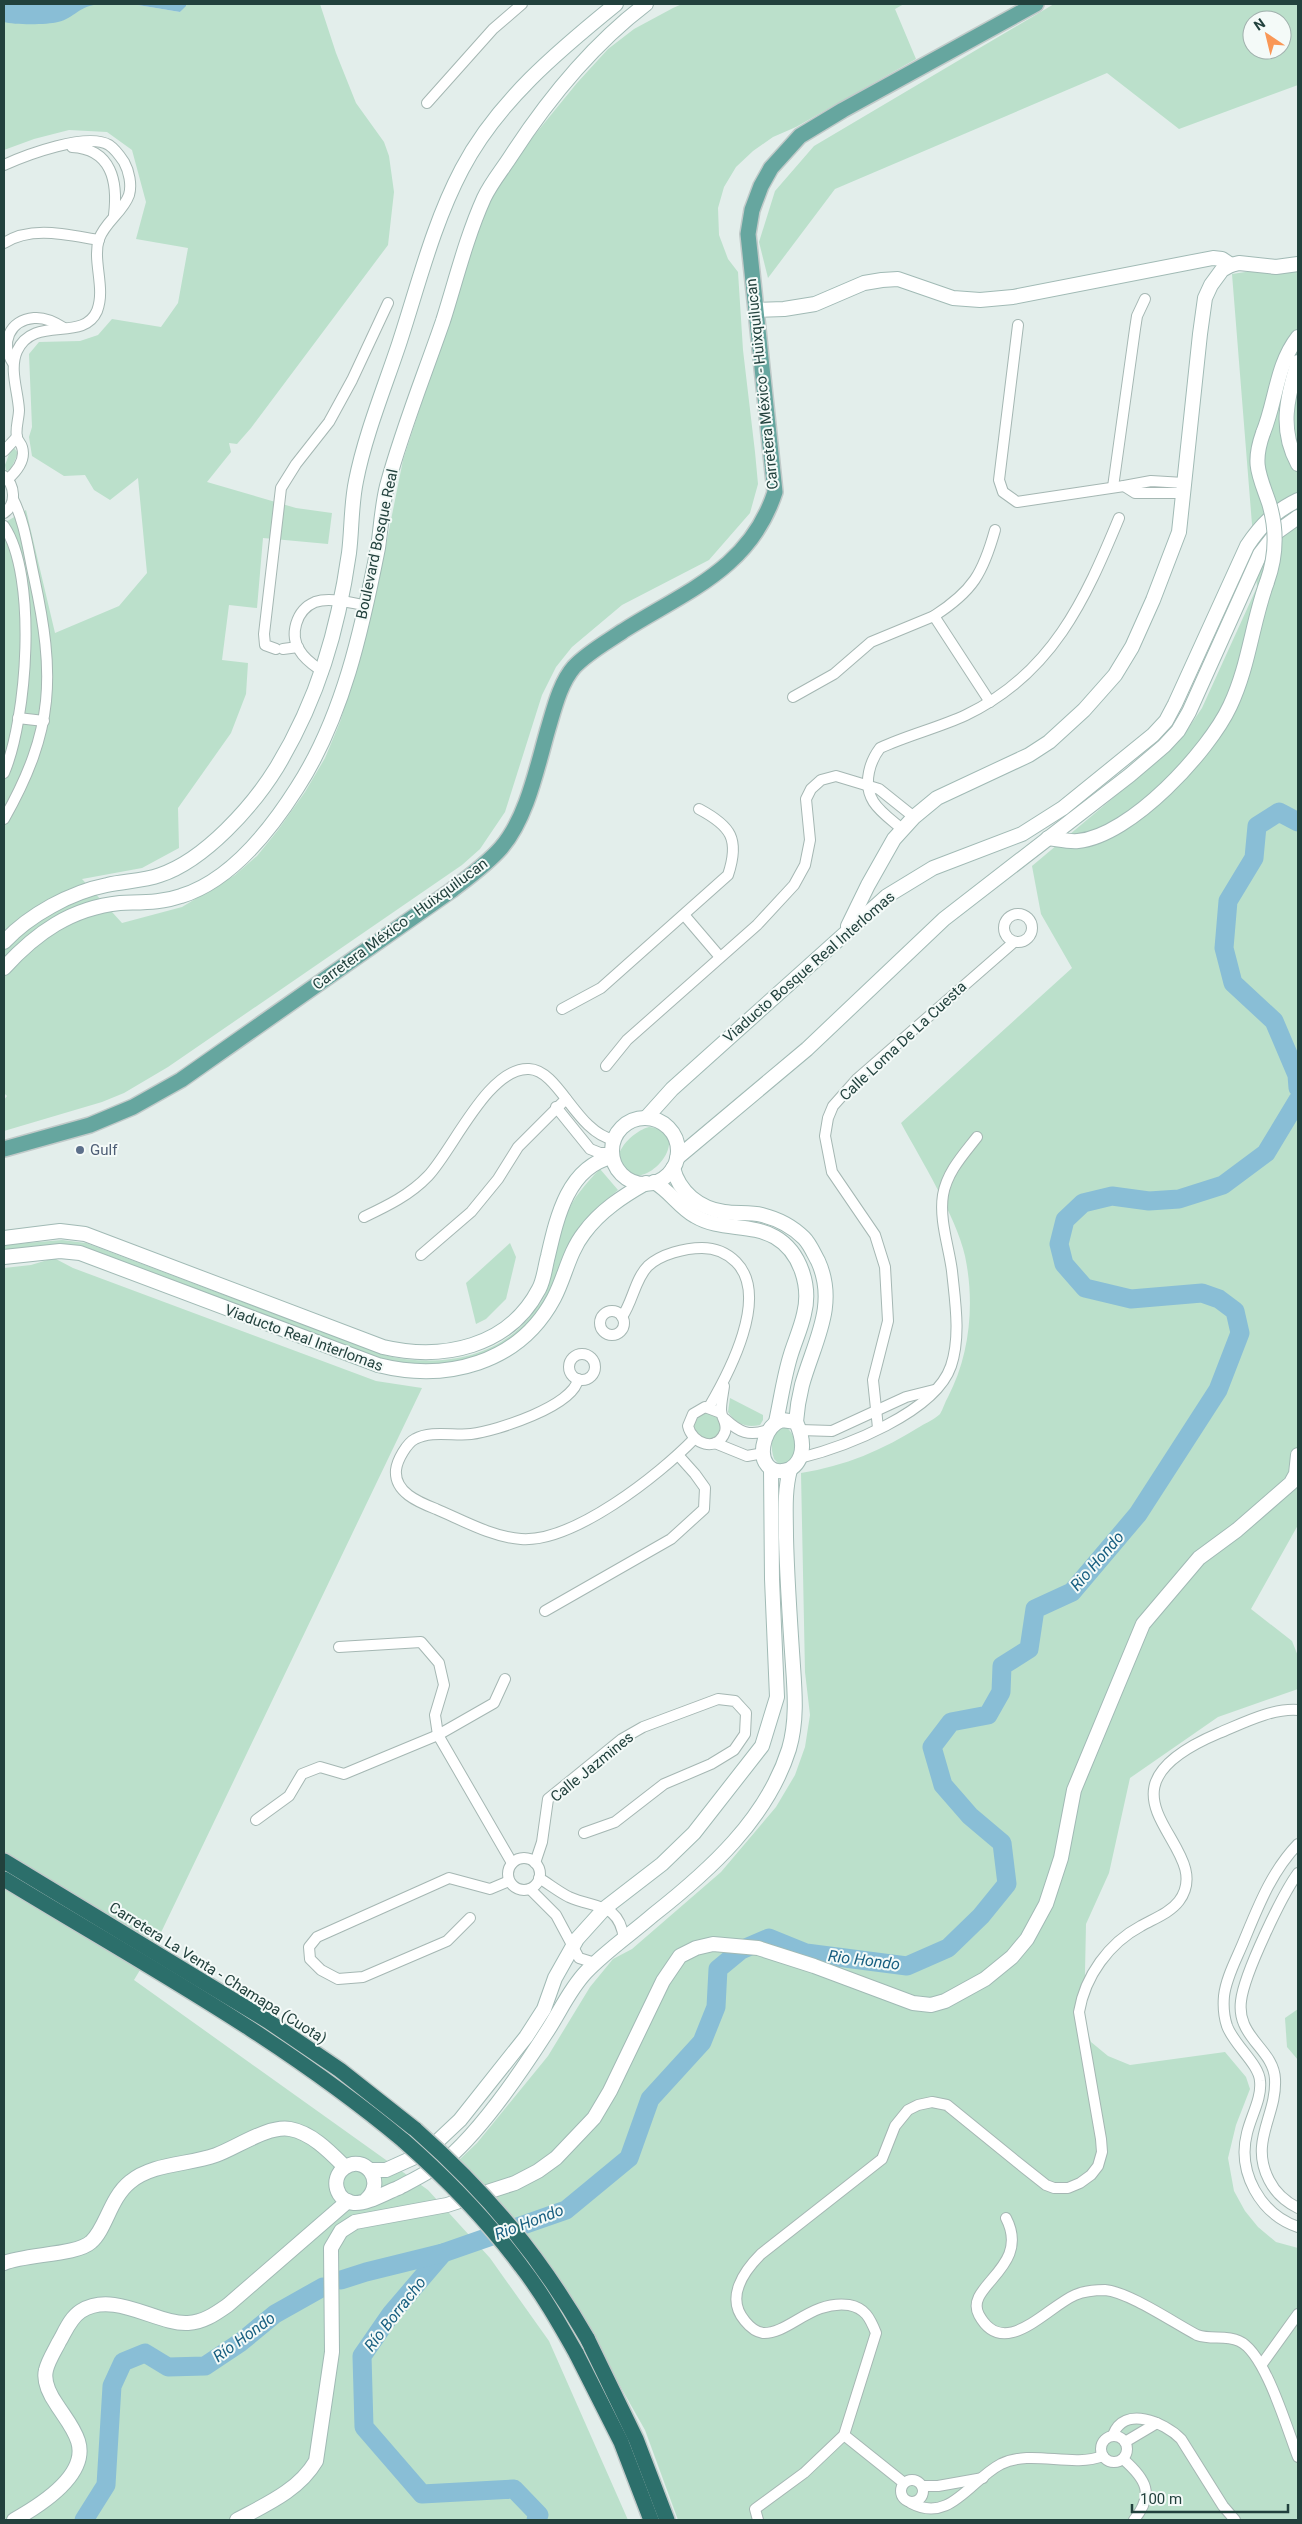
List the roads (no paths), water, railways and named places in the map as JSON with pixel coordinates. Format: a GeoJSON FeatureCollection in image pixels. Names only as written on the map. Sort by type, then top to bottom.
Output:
{"type":"FeatureCollection","features":[{"type":"Feature","properties":{"kind":"highway","name":"Carretera La Venta - Chamapa (Cuota)"},"geometry":{"type":"LineString","coordinates":[[4,1861],[268,2021],[340,2070],[416,2130],[470,2180],[503,2215],[548,2274],[587,2338],[636,2439],[667,2520]]}},
{"type":"Feature","properties":{"kind":"highway","name":"Carretera La Venta - Chamapa (Cuota)"},"geometry":{"type":"LineString","coordinates":[[4,1879],[258,2034],[330,2082],[428,2162],[478,2214],[522,2266],[576,2352],[621,2442],[651,2520]]}},
{"type":"Feature","properties":{"kind":"main road","name":"Boulevard Bosque Real"},"geometry":{"type":"LineString","coordinates":[[4,942],[38,915],[72,896],[106,885],[136,881],[163,874],[194,857],[219,837],[275,771],[300,728],[323,672],[340,601],[349,550],[358,468],[442,213],[462,168],[507,104],[538,71],[616,4]]}},
{"type":"Feature","properties":{"kind":"main road","name":"Boulevard Bosque Real"},"geometry":{"type":"LineString","coordinates":[[4,968],[37,936],[66,916],[118,904],[150,902],[182,896],[209,883],[251,849],[297,787],[333,718],[365,604],[378,548],[387,488],[443,320],[469,234],[486,194],[540,114],[570,76],[601,43],[646,4]]}},
{"type":"Feature","properties":{"kind":"main road","name":"Carretera México - Huixquilucan"},"geometry":{"type":"LineString","coordinates":[[4,1149],[90,1124],[133,1106],[181,1080],[452,890],[481,868],[502,846],[523,809],[558,697],[574,668],[599,646],[714,576],[746,547],[769,511],[775,492],[750,260],[749,226],[752,210],[761,186],[783,154],[800,136],[843,110],[1036,4]]}},
{"type":"Feature","properties":{"kind":"main road"},"geometry":{"type":"LineString","coordinates":[[756,310],[784,309],[815,304],[864,284],[898,279],[953,298],[980,300],[1047,292],[1213,258],[1222,259],[1231,265]]}},
{"type":"Feature","properties":{"kind":"main road"},"geometry":{"type":"LineString","coordinates":[[845,931],[868,885],[902,829],[914,817],[937,798],[1029,754],[1049,742],[1084,710],[1115,675],[1132,647],[1153,600],[1179,532],[1205,298],[1215,278],[1222,270],[1231,265],[1239,263],[1276,268],[1298,264]]}},
{"type":"Feature","properties":{"kind":"main road"},"geometry":{"type":"LineString","coordinates":[[1048,838],[1078,841],[1102,835],[1123,824],[1168,786],[1193,761],[1220,724],[1231,705],[1249,655],[1254,626],[1274,564],[1275,549],[1269,504],[1256,466],[1258,447],[1270,416],[1284,360],[1298,337]]}},
{"type":"Feature","properties":{"kind":"main road"},"geometry":{"type":"LineString","coordinates":[[1298,362],[1288,397],[1285,428],[1291,451],[1298,464]]}},
{"type":"Feature","properties":{"kind":"main road","name":"Viaducto Bosque Real Interlomas"},"geometry":{"type":"LineString","coordinates":[[646,1118],[672,1090],[845,931],[887,896],[933,868],[1022,834],[1062,808],[1153,735],[1166,721],[1175,704],[1247,546],[1262,525],[1276,512],[1298,500]]}},
{"type":"Feature","properties":{"kind":"main road"},"geometry":{"type":"LineString","coordinates":[[650,1183],[662,1178],[675,1163],[807,1049],[944,919],[1130,775],[1178,731],[1189,712],[1260,554],[1276,532],[1298,517]]}},
{"type":"Feature","properties":{"kind":"main road"},"geometry":{"type":"LineString","coordinates":[[646,1118],[660,1121],[671,1130],[677,1143],[675,1163],[683,1189],[700,1204],[725,1212],[760,1214],[778,1220],[793,1228],[806,1240],[822,1272],[827,1305],[824,1320],[801,1386],[798,1426],[802,1448],[800,1458],[790,1470],[785,1487],[786,1562],[795,1722],[780,1775],[744,1829],[720,1857],[691,1884],[595,1963],[572,1989],[548,2030],[505,2091],[446,2160],[400,2186],[357,2203],[348,2201],[340,2196],[336,2187],[339,2173],[346,2167],[358,2164],[370,2170],[386,2170],[426,2152],[460,2120],[526,2038],[544,2009],[555,1978],[574,1948],[577,1939],[605,1908],[662,1864],[694,1833],[762,1746],[777,1696],[772,1580],[771,1469],[764,1453],[764,1442],[772,1426],[789,1361],[805,1313],[806,1295],[804,1278],[798,1260],[787,1245],[774,1237],[746,1228],[726,1228],[694,1216],[665,1190],[650,1183],[627,1178],[617,1169],[613,1150],[625,1124],[646,1118]]}},
{"type":"Feature","properties":{"kind":"main road","name":"Viaducto Real Interlomas"},"geometry":{"type":"LineString","coordinates":[[4,1238],[60,1231],[86,1234],[384,1347],[415,1352],[452,1351],[498,1335],[523,1312],[540,1288],[559,1212],[566,1197],[590,1165],[613,1150]]}},
{"type":"Feature","properties":{"kind":"main road","name":"Viaducto Real Interlomas"},"geometry":{"type":"LineString","coordinates":[[4,1257],[60,1251],[80,1253],[378,1365],[404,1371],[434,1372],[454,1370],[491,1359],[522,1340],[535,1326],[554,1298],[567,1263],[582,1234],[603,1212],[650,1183]]}},
{"type":"Feature","properties":{"kind":"main road"},"geometry":{"type":"LineString","coordinates":[[772,1426],[798,1426]]}},
{"type":"Feature","properties":{"kind":"main road"},"geometry":{"type":"LineString","coordinates":[[238,2520],[292,2488],[308,2475],[316,2460],[332,2352],[331,2248],[341,2231],[355,2222],[447,2205],[515,2183],[538,2171],[556,2158],[594,2118],[610,2091],[671,1966],[680,1956],[696,1948],[728,1944],[758,1948],[814,1966],[914,2003],[930,2005],[945,2001],[985,1979],[1012,1957],[1027,1939],[1046,1904],[1060,1858],[1074,1790],[1142,1624],[1199,1558],[1237,1530],[1291,1483],[1296,1474],[1298,1455]]}},
{"type":"Feature","properties":{"kind":"main road"},"geometry":{"type":"LineString","coordinates":[[771,1469],[781,1473],[790,1470]]}},
{"type":"Feature","properties":{"kind":"main road"},"geometry":{"type":"LineString","coordinates":[[4,2263],[20,2257],[77,2250],[92,2242],[117,2196],[130,2182],[148,2172],[216,2155],[241,2142],[268,2133],[288,2128],[305,2134],[329,2150],[346,2167]]}},
{"type":"Feature","properties":{"kind":"main road"},"geometry":{"type":"LineString","coordinates":[[366,2200],[374,2188],[374,2180],[370,2170]]}},
{"type":"Feature","properties":{"kind":"main road"},"geometry":{"type":"LineString","coordinates":[[14,2520],[49,2498],[65,2482],[80,2454],[75,2434],[46,2386],[45,2370],[70,2323],[81,2311],[94,2307],[134,2308],[185,2324],[210,2318],[228,2305],[348,2201]]}},
{"type":"Feature","properties":{"kind":"street"},"geometry":{"type":"LineString","coordinates":[[427,103],[493,29],[522,4]]}},
{"type":"Feature","properties":{"kind":"street"},"geometry":{"type":"LineString","coordinates":[[4,165],[63,146],[87,140],[97,141],[109,145],[118,154],[125,164],[130,186],[128,196],[99,240],[100,298],[97,311],[82,325],[41,330],[32,334],[20,346],[13,363],[19,409],[17,437],[23,450],[22,461],[6,478],[12,489],[13,499],[23,527],[46,637],[48,696],[44,721],[30,768],[4,819]]}},
{"type":"Feature","properties":{"kind":"street"},"geometry":{"type":"LineString","coordinates":[[63,146],[81,147],[100,157],[107,164],[115,187],[114,216]]}},
{"type":"Feature","properties":{"kind":"street"},"geometry":{"type":"LineString","coordinates":[[4,243],[13,237],[38,232],[61,233],[99,240]]}},
{"type":"Feature","properties":{"kind":"street"},"geometry":{"type":"LineString","coordinates":[[1113,487],[1137,316],[1146,298]]}},
{"type":"Feature","properties":{"kind":"street"},"geometry":{"type":"LineString","coordinates":[[298,647],[279,649],[265,645],[264,634],[281,488],[296,464],[329,422],[352,380],[388,302]]}},
{"type":"Feature","properties":{"kind":"street"},"geometry":{"type":"LineString","coordinates":[[13,363],[7,356],[5,345],[12,326],[23,320],[36,317],[52,320],[64,328]]}},
{"type":"Feature","properties":{"kind":"street"},"geometry":{"type":"LineString","coordinates":[[1018,325],[999,480],[1003,492],[1017,502],[1151,481],[1184,488]]}},
{"type":"Feature","properties":{"kind":"street"},"geometry":{"type":"LineString","coordinates":[[4,451],[17,437]]}},
{"type":"Feature","properties":{"kind":"street"},"geometry":{"type":"LineString","coordinates":[[4,513],[13,499]]}},
{"type":"Feature","properties":{"kind":"street"},"geometry":{"type":"LineString","coordinates":[[902,829],[871,799],[866,786],[871,763],[880,748],[948,723],[990,702],[1041,660],[1074,618],[1090,587],[1119,518]]}},
{"type":"Feature","properties":{"kind":"street"},"geometry":{"type":"LineString","coordinates":[[4,526],[17,556],[23,595],[26,646],[18,718],[4,773]]}},
{"type":"Feature","properties":{"kind":"street"},"geometry":{"type":"LineString","coordinates":[[793,697],[834,674],[872,642],[934,616],[955,602],[971,586],[987,561],[995,530]]}},
{"type":"Feature","properties":{"kind":"street"},"geometry":{"type":"LineString","coordinates":[[323,672],[307,660],[298,647],[295,629],[298,618],[305,609],[319,601],[365,604]]}},
{"type":"Feature","properties":{"kind":"street"},"geometry":{"type":"LineString","coordinates":[[934,616],[990,702]]}},
{"type":"Feature","properties":{"kind":"street"},"geometry":{"type":"LineString","coordinates":[[18,718],[44,721]]}},
{"type":"Feature","properties":{"kind":"street"},"geometry":{"type":"LineString","coordinates":[[606,1066],[627,1040],[775,908],[794,885],[806,865],[810,840],[806,799],[812,788],[821,780],[836,776],[886,793],[914,817]]}},
{"type":"Feature","properties":{"kind":"street"},"geometry":{"type":"LineString","coordinates":[[562,1009],[602,988],[685,916],[728,875],[733,859],[732,834],[719,820],[699,809]]}},
{"type":"Feature","properties":{"kind":"street"},"geometry":{"type":"LineString","coordinates":[[685,916],[720,957]]}},
{"type":"Feature","properties":{"kind":"street","name":"Calle Loma De La Cuesta"},"geometry":{"type":"LineString","coordinates":[[878,1428],[873,1380],[888,1320],[885,1267],[875,1235],[832,1172],[826,1136],[828,1118],[833,1106],[858,1079],[1014,942]]}},
{"type":"Feature","properties":{"kind":"street"},"geometry":{"type":"LineString","coordinates":[[364,1217],[395,1202],[428,1176],[471,1114],[508,1074],[530,1068],[541,1072],[592,1130],[613,1150]]}},
{"type":"Feature","properties":{"kind":"street"},"geometry":{"type":"LineString","coordinates":[[420,1255],[476,1206],[498,1179],[518,1147],[566,1099]]}},
{"type":"Feature","properties":{"kind":"street"},"geometry":{"type":"LineString","coordinates":[[556,1107],[590,1149],[600,1153],[613,1150]]}},
{"type":"Feature","properties":{"kind":"street"},"geometry":{"type":"LineString","coordinates":[[800,1458],[835,1449],[912,1412],[938,1389],[951,1367],[956,1327],[950,1257],[944,1223],[943,1195],[953,1167],[977,1137]]}},
{"type":"Feature","properties":{"kind":"street"},"geometry":{"type":"LineString","coordinates":[[622,1317],[630,1305],[641,1276],[649,1266],[662,1257],[701,1248],[712,1248],[724,1253],[745,1274],[750,1296],[742,1336],[725,1378],[709,1407]]}},
{"type":"Feature","properties":{"kind":"street"},"geometry":{"type":"LineString","coordinates":[[725,1378],[723,1416],[726,1430],[720,1440],[714,1443],[703,1444],[694,1439],[690,1433],[690,1420],[698,1409],[709,1407],[723,1416],[745,1434],[755,1435],[772,1426]]}},
{"type":"Feature","properties":{"kind":"street"},"geometry":{"type":"LineString","coordinates":[[578,1379],[577,1386],[565,1398],[522,1420],[475,1434],[452,1436],[430,1434],[414,1439],[402,1454],[396,1469],[397,1483],[408,1496],[426,1506],[500,1535],[522,1539],[549,1536],[582,1523],[608,1507],[678,1455],[694,1439]]}},
{"type":"Feature","properties":{"kind":"street"},"geometry":{"type":"LineString","coordinates":[[798,1426],[832,1431],[906,1397],[938,1389]]}},
{"type":"Feature","properties":{"kind":"street"},"geometry":{"type":"LineString","coordinates":[[714,1443],[747,1456],[764,1453]]}},
{"type":"Feature","properties":{"kind":"street"},"geometry":{"type":"LineString","coordinates":[[544,1611],[671,1539],[704,1509],[705,1488],[678,1455]]}},
{"type":"Feature","properties":{"kind":"street"},"geometry":{"type":"LineString","coordinates":[[339,1647],[421,1642],[439,1663],[444,1685],[435,1715],[438,1736],[512,1863]]}},
{"type":"Feature","properties":{"kind":"street"},"geometry":{"type":"LineString","coordinates":[[256,1820],[289,1796],[302,1774],[320,1768],[344,1774],[438,1736],[494,1703],[505,1679]]}},
{"type":"Feature","properties":{"kind":"street","name":"Calle Jazmines"},"geometry":{"type":"LineString","coordinates":[[534,1863],[542,1842],[548,1799],[622,1739],[644,1727],[718,1698],[735,1700],[746,1713],[745,1734],[734,1750],[711,1764],[664,1784],[615,1822],[584,1833]]}},
{"type":"Feature","properties":{"kind":"street"},"geometry":{"type":"LineString","coordinates":[[758,2520],[755,2509],[804,2473],[844,2436],[876,2333],[870,2317],[859,2307],[840,2304],[821,2306],[773,2332],[762,2333],[750,2327],[741,2317],[736,2306],[737,2291],[750,2266],[761,2254],[882,2159],[901,2116],[918,2105],[932,2102],[947,2105],[1046,2185],[1068,2188],[1080,2184],[1091,2175],[1098,2166],[1102,2152],[1102,2139],[1079,2012],[1086,1982],[1111,1949],[1125,1935],[1172,1908],[1179,1902],[1187,1886],[1186,1869],[1156,1810],[1153,1791],[1159,1772],[1178,1753],[1211,1736],[1281,1710],[1298,1710]]}},
{"type":"Feature","properties":{"kind":"street"},"geometry":{"type":"LineString","coordinates":[[1298,1844],[1281,1863],[1268,1884],[1229,1976],[1224,1996],[1224,2014],[1235,2041],[1260,2080],[1259,2096],[1244,2146],[1248,2174],[1261,2201],[1272,2212],[1298,2227]]}},
{"type":"Feature","properties":{"kind":"street"},"geometry":{"type":"LineString","coordinates":[[519,1859],[527,1859],[534,1863],[539,1870],[539,1878],[530,1888],[522,1890],[514,1887],[509,1881],[508,1871],[512,1863],[519,1859]]}},
{"type":"Feature","properties":{"kind":"street"},"geometry":{"type":"LineString","coordinates":[[1298,1872],[1287,1890],[1249,1975],[1243,1992],[1241,2011],[1245,2026],[1268,2056],[1275,2071],[1274,2096],[1262,2139],[1261,2154],[1265,2173],[1276,2192],[1298,2208]]}},
{"type":"Feature","properties":{"kind":"street"},"geometry":{"type":"LineString","coordinates":[[470,1918],[447,1941],[363,1977],[338,1978],[320,1970],[310,1959],[309,1947],[317,1937],[449,1878],[490,1889],[509,1881]]}},
{"type":"Feature","properties":{"kind":"street"},"geometry":{"type":"LineString","coordinates":[[539,1878],[569,1897],[605,1908],[617,1917],[624,1939]]}},
{"type":"Feature","properties":{"kind":"street"},"geometry":{"type":"LineString","coordinates":[[530,1888],[556,1915],[580,1958],[595,1963]]}},
{"type":"Feature","properties":{"kind":"street"},"geometry":{"type":"LineString","coordinates":[[1006,2218],[1011,2228],[1011,2253],[976,2302],[979,2315],[994,2331],[1010,2334],[1018,2331],[1075,2295],[1094,2291],[1112,2291],[1207,2339],[1232,2338],[1240,2341],[1262,2364],[1298,2457]]}},
{"type":"Feature","properties":{"kind":"street"},"geometry":{"type":"LineString","coordinates":[[1262,2364],[1298,2314]]}},
{"type":"Feature","properties":{"kind":"street"},"geometry":{"type":"LineString","coordinates":[[1123,2459],[1111,2462],[1103,2456],[1101,2447],[1104,2441],[1113,2435],[1119,2425],[1128,2420],[1145,2420],[1174,2431],[1223,2506],[1235,2520]]}},
{"type":"Feature","properties":{"kind":"street"},"geometry":{"type":"LineString","coordinates":[[1125,2442],[1157,2423]]}},
{"type":"Feature","properties":{"kind":"street"},"geometry":{"type":"LineString","coordinates":[[1113,2435],[1121,2437],[1128,2448],[1123,2459]]}},
{"type":"Feature","properties":{"kind":"street"},"geometry":{"type":"LineString","coordinates":[[844,2436],[904,2483]]}},
{"type":"Feature","properties":{"kind":"street"},"geometry":{"type":"LineString","coordinates":[[983,2478],[938,2486],[922,2486],[914,2480],[904,2483],[900,2488],[901,2495],[904,2500],[911,2503],[928,2518],[950,2515],[958,2511],[983,2478],[1001,2464],[1014,2459],[1087,2460],[1103,2456]]}},
{"type":"Feature","properties":{"kind":"street"},"geometry":{"type":"LineString","coordinates":[[1123,2459],[1140,2475],[1145,2487],[1146,2501],[1134,2520]]}},
{"type":"Feature","properties":{"kind":"street"},"geometry":{"type":"LineString","coordinates":[[911,2503],[921,2498],[922,2486]]}},
{"type":"Feature","properties":{"kind":"water"},"geometry":{"type":"Polygon","coordinates":[[[4,4],[100,4],[87,7],[69,18],[58,22],[15,24],[4,22],[4,4]]]}},
{"type":"Feature","properties":{"kind":"water"},"geometry":{"type":"Polygon","coordinates":[[[132,4],[186,4],[186,6],[180,12],[132,4]]]}},
{"type":"Feature","properties":{"kind":"waterway","name":"Rio Hondo"},"geometry":{"type":"LineString","coordinates":[[1298,822],[1279,812],[1257,826],[1254,858],[1228,901],[1224,948],[1233,983],[1274,1021],[1297,1075],[1298,1088]]}},
{"type":"Feature","properties":{"kind":"waterway","name":"Rio Hondo"},"geometry":{"type":"LineString","coordinates":[[341,2280],[443,2253],[566,2210],[629,2158],[650,2099],[702,2042],[716,2007],[718,1969],[741,1950],[769,1938],[806,1953],[907,1966],[948,1948],[981,1916],[1007,1884],[1002,1843],[970,1816],[943,1785],[932,1747],[951,1722],[988,1715],[1001,1692],[1002,1666],[1029,1649],[1035,1609],[1072,1592],[1138,1514],[1218,1390],[1240,1333],[1235,1311],[1219,1299],[1202,1293],[1131,1299],[1085,1288],[1064,1264],[1059,1244],[1065,1220],[1083,1203],[1112,1196],[1149,1201],[1179,1199],[1223,1185],[1266,1153],[1298,1100]]}},
{"type":"Feature","properties":{"kind":"waterway","name":"Río Borracho"},"geometry":{"type":"LineString","coordinates":[[443,2253],[391,2314],[362,2356],[364,2427],[422,2494],[514,2489],[539,2515],[536,2520]]}},
{"type":"Feature","properties":{"kind":"waterway","name":"Río Hondo"},"geometry":{"type":"LineString","coordinates":[[84,2520],[106,2485],[112,2386],[123,2362],[145,2353],[168,2367],[205,2366],[241,2342],[275,2314],[323,2287]]}},
{"type":"Feature","properties":{"kind":"place","name":"Gulf"},"geometry":{"type":"Point","coordinates":[80,1150]}}]}
